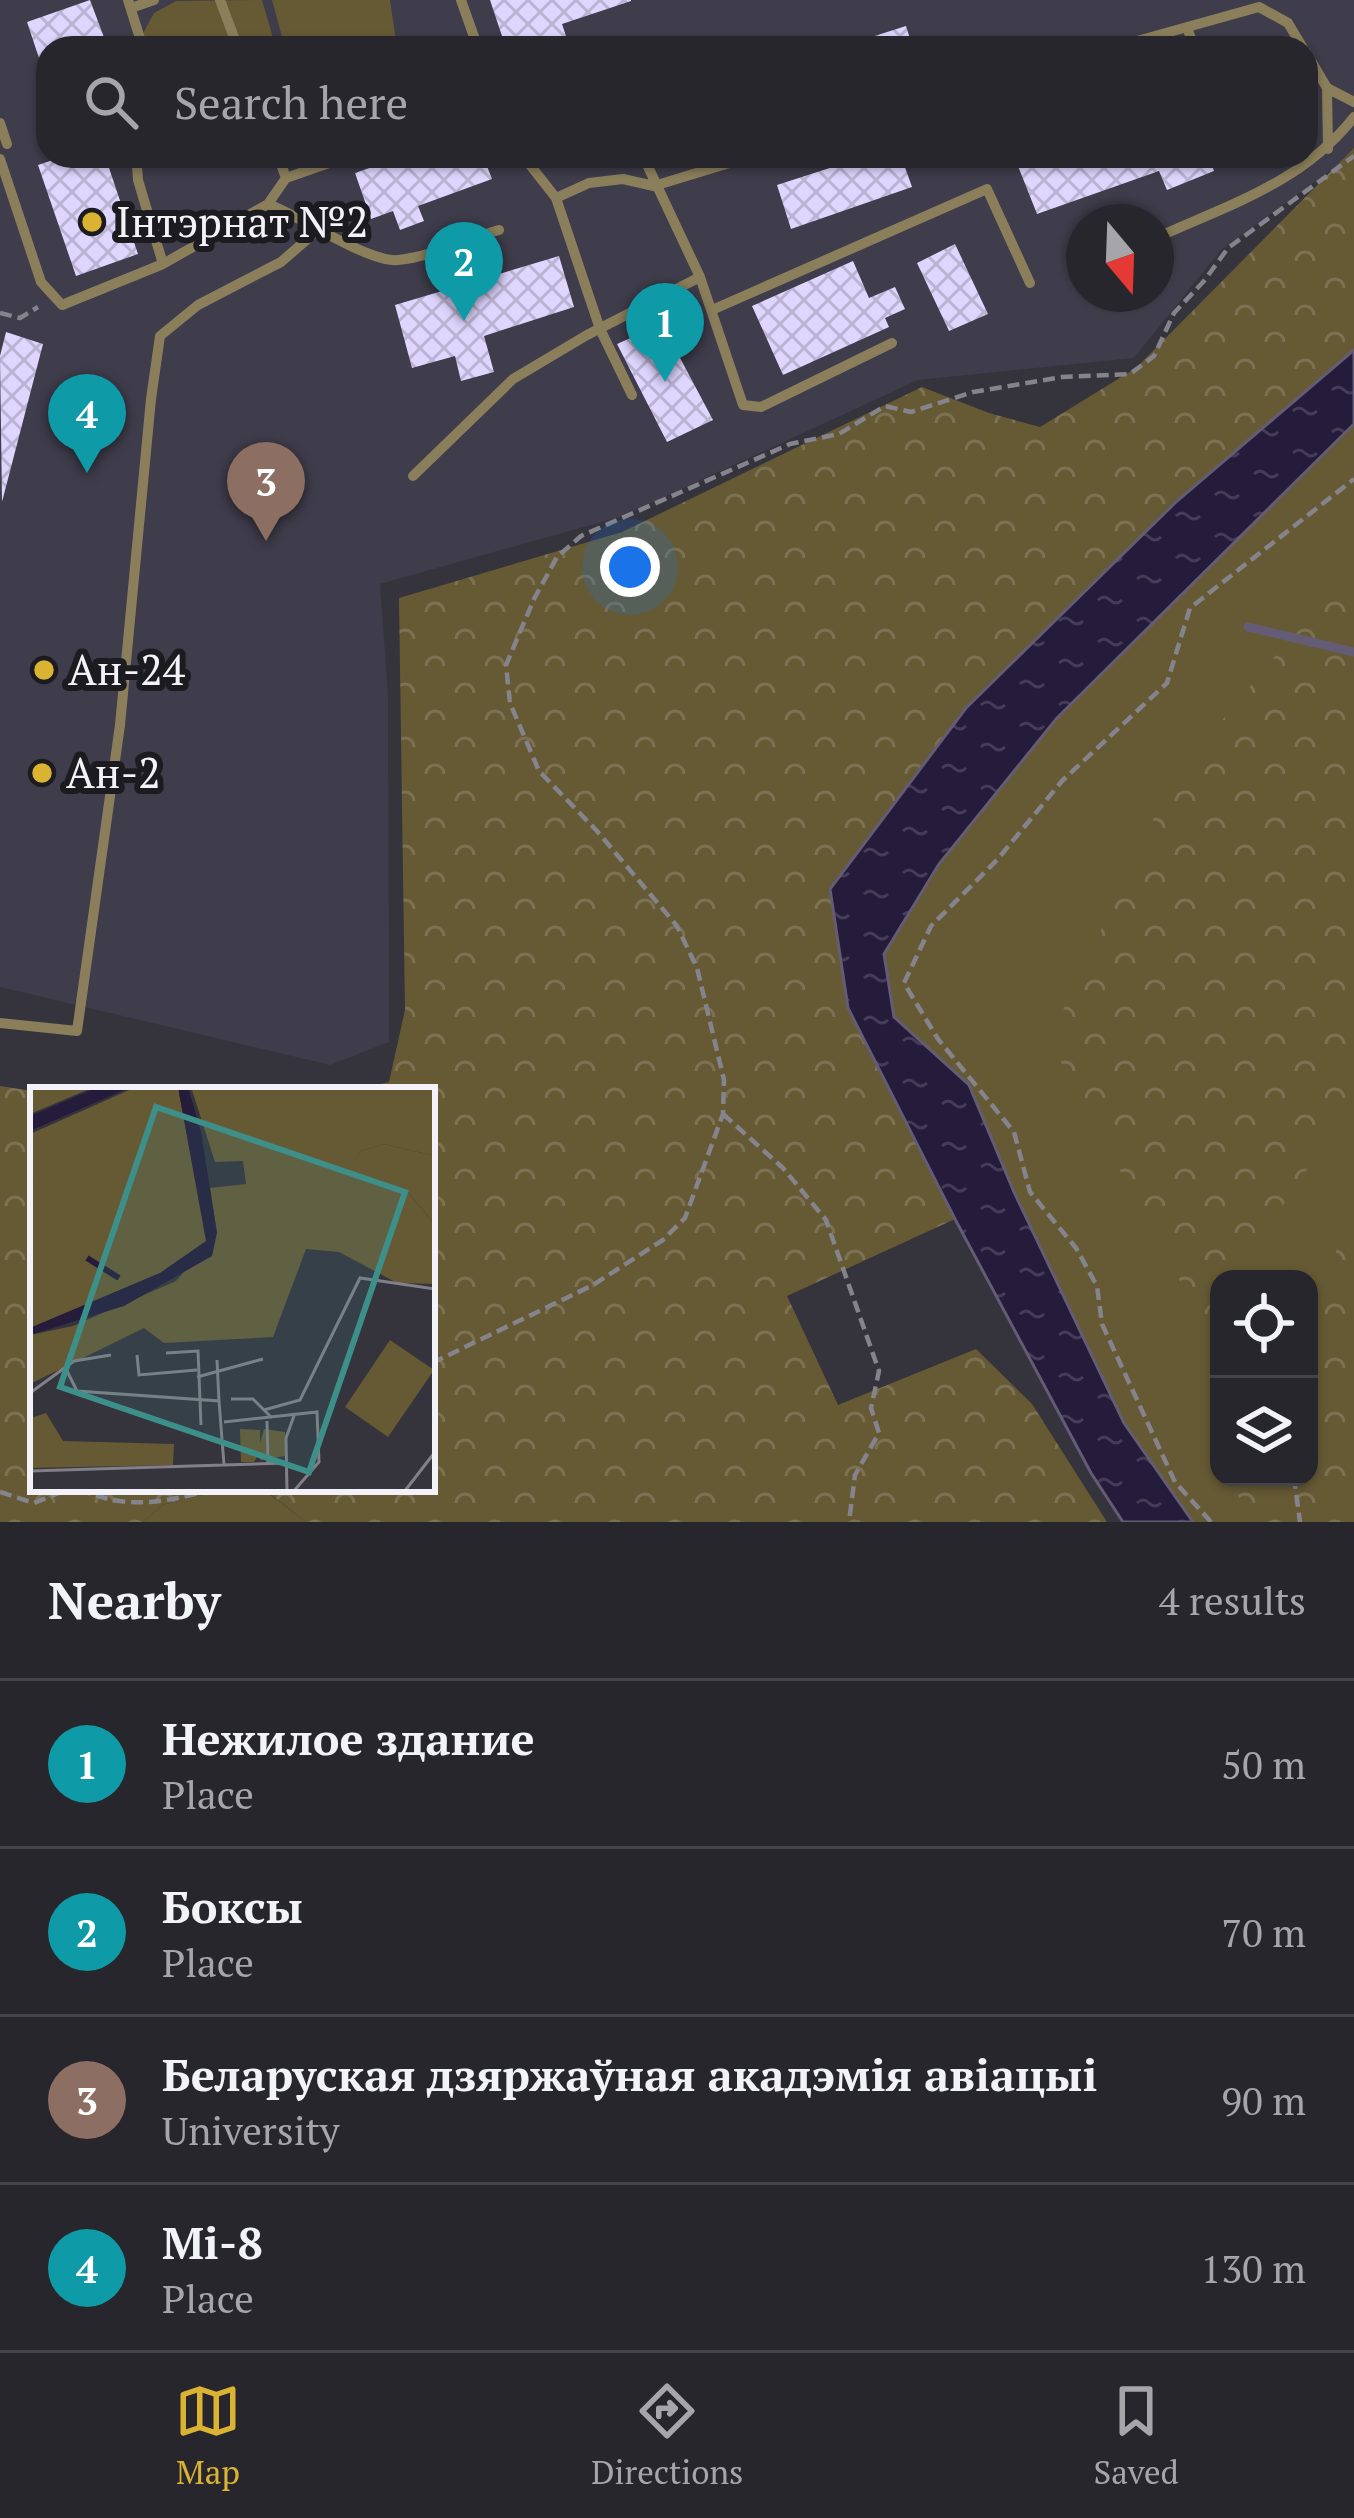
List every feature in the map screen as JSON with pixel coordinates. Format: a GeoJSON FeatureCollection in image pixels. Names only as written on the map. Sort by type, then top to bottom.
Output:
{"type":"FeatureCollection","features":[{"type":"Feature","properties":{"kind":"lane"},"geometry":{"type":"LineString","coordinates":[[139,36],[129,4],[154,0]]}},
{"type":"Feature","properties":{"kind":"lane"},"geometry":{"type":"LineString","coordinates":[[220,0],[234,36]]}},
{"type":"Feature","properties":{"kind":"lane"},"geometry":{"type":"LineString","coordinates":[[460,0],[474,36]]}},
{"type":"Feature","properties":{"kind":"lane"},"geometry":{"type":"LineString","coordinates":[[1157,36],[1259,7],[1288,23],[1296,36]]}},
{"type":"Feature","properties":{"kind":"lane"},"geometry":{"type":"LineString","coordinates":[[1187,28],[1190,36]]}},
{"type":"Feature","properties":{"kind":"lane"},"geometry":{"type":"LineString","coordinates":[[1318,72],[1327,88],[1328,149]]}},
{"type":"Feature","properties":{"kind":"lane"},"geometry":{"type":"LineString","coordinates":[[1327,88],[1354,102]]}},
{"type":"Feature","properties":{"kind":"lane"},"geometry":{"type":"LineString","coordinates":[[1318,156],[1354,117]]}},
{"type":"Feature","properties":{"kind":"lane"},"geometry":{"type":"LineString","coordinates":[[0,123],[8,144]]}},
{"type":"Feature","properties":{"kind":"lane"},"geometry":{"type":"LineString","coordinates":[[0,160],[41,282],[62,305],[163,264],[268,204],[286,178],[315,168]]}},
{"type":"Feature","properties":{"kind":"lane"},"geometry":{"type":"LineString","coordinates":[[136,168],[163,264]]}},
{"type":"Feature","properties":{"kind":"lane"},"geometry":{"type":"LineString","coordinates":[[282,168],[286,178]]}},
{"type":"Feature","properties":{"kind":"lane"},"geometry":{"type":"LineString","coordinates":[[532,168],[556,198],[600,329],[632,395]]}},
{"type":"Feature","properties":{"kind":"lane"},"geometry":{"type":"LineString","coordinates":[[647,168],[700,278],[743,405],[761,407],[892,343]]}},
{"type":"Feature","properties":{"kind":"lane"},"geometry":{"type":"LineString","coordinates":[[556,198],[590,183],[623,179],[654,186],[713,168]]}},
{"type":"Feature","properties":{"kind":"lane"},"geometry":{"type":"LineString","coordinates":[[1174,230],[1301,168]]}},
{"type":"Feature","properties":{"kind":"lane"},"geometry":{"type":"LineString","coordinates":[[712,310],[987,189],[1030,284]]}},
{"type":"Feature","properties":{"kind":"lane"},"geometry":{"type":"LineString","coordinates":[[268,204],[336,239],[395,261],[499,230]]}},
{"type":"Feature","properties":{"kind":"lane"},"geometry":{"type":"LineString","coordinates":[[0,1023],[77,1031],[119,724],[160,336],[197,304],[281,262],[319,229]]}},
{"type":"Feature","properties":{"kind":"lane"},"geometry":{"type":"LineString","coordinates":[[413,476],[513,380],[700,278]]}},
{"type":"Feature","properties":{"kind":"path"},"geometry":{"type":"LineString","coordinates":[[435,1362],[593,1285],[663,1240],[685,1217],[723,1114],[724,1080],[697,968],[677,926],[539,771],[511,703],[506,665],[557,557],[581,536],[790,444],[839,434],[884,406],[911,412],[973,392],[1062,377],[1130,374],[1154,356],[1174,313],[1228,248],[1354,156]]}},
{"type":"Feature","properties":{"kind":"path"},"geometry":{"type":"LineString","coordinates":[[0,313],[20,318],[39,306]]}},
{"type":"Feature","properties":{"kind":"path"},"geometry":{"type":"LineString","coordinates":[[1211,1522],[1175,1482],[1102,1324],[1097,1286],[1076,1248],[1030,1192],[1015,1132],[938,1039],[904,983],[931,926],[998,860],[1062,781],[1167,683],[1190,608],[1354,479]]}},
{"type":"Feature","properties":{"kind":"path"},"geometry":{"type":"LineString","coordinates":[[723,1114],[783,1168],[826,1220],[879,1371],[871,1408],[879,1432],[855,1475],[849,1522]]}},
{"type":"Feature","properties":{"kind":"path"},"geometry":{"type":"LineString","coordinates":[[1295,1486],[1300,1522]]}},
{"type":"Feature","properties":{"kind":"path"},"geometry":{"type":"LineString","coordinates":[[0,1492],[34,1503],[61,1492]]}},
{"type":"Feature","properties":{"kind":"path"},"geometry":{"type":"LineString","coordinates":[[86,1492],[158,1504],[204,1492]]}},
{"type":"Feature","properties":{"kind":"shaded area"},"geometry":{"type":"Polygon","coordinates":[[[0,0],[1354,0],[1354,153],[1221,250],[1174,308],[1174,204],[1066,204],[1066,312],[1171,312],[1134,358],[918,380],[623,516],[380,584],[388,695],[389,1042],[330,1065],[0,987],[0,0]]]}},
{"type":"Feature","properties":{"kind":"green space"},"geometry":{"type":"Polygon","coordinates":[[[262,0],[272,36],[142,36],[154,13],[176,1],[262,0]]]}},
{"type":"Feature","properties":{"kind":"green space"},"geometry":{"type":"Polygon","coordinates":[[[272,0],[390,0],[395,36],[282,36],[272,0]]]}},
{"type":"Feature","properties":{"kind":"green space"},"geometry":{"type":"Polygon","coordinates":[[[1354,148],[1354,350],[1177,501],[966,708],[830,889],[905,1116],[955,1219],[787,1296],[838,1405],[976,1349],[1032,1404],[1107,1522],[306,1522],[268,1492],[435,1492],[435,1087],[369,1087],[389,1082],[405,1010],[399,598],[622,532],[922,387],[1040,427],[1136,368],[1354,148]]]}},
{"type":"Feature","properties":{"kind":"green space"},"geometry":{"type":"Polygon","coordinates":[[[1354,424],[1354,1522],[1193,1522],[1124,1423],[1014,1192],[969,1085],[894,1017],[884,954],[939,864],[1057,718],[1354,424]]]}},
{"type":"Feature","properties":{"kind":"green space"},"geometry":{"type":"Polygon","coordinates":[[[1354,560],[1354,1100],[1239,1270],[1210,1270],[1210,1314],[1203,1324],[1049,1040],[1170,784],[1354,560]]]}},
{"type":"Feature","properties":{"kind":"green space"},"geometry":{"type":"Polygon","coordinates":[[[0,1086],[30,1091],[30,1492],[215,1492],[162,1505],[143,1522],[0,1522],[0,1086]]]}},
{"type":"Feature","properties":{"kind":"green space"},"geometry":{"type":"Polygon","coordinates":[[[1354,1183],[1354,1522],[1247,1522],[1235,1486],[1318,1486],[1318,1321],[1354,1183]]]}},
{"type":"Feature","properties":{"kind":"green space"},"geometry":{"type":"Polygon","coordinates":[[[215,1492],[267,1492],[306,1522],[143,1522],[162,1505],[215,1492]]]}},
{"type":"Feature","properties":{"kind":"water"},"geometry":{"type":"Polygon","coordinates":[[[1354,350],[1354,424],[1057,718],[939,864],[884,954],[894,1017],[969,1085],[1014,1192],[1124,1423],[1193,1522],[1123,1522],[1091,1473],[955,1219],[848,1008],[830,889],[966,708],[1177,501],[1354,350]]]}},
{"type":"Feature","properties":{"kind":"building"},"geometry":{"type":"Polygon","coordinates":[[[90,0],[104,36],[36,36],[36,49],[27,22],[90,0]]]}},
{"type":"Feature","properties":{"kind":"building"},"geometry":{"type":"Polygon","coordinates":[[[490,0],[631,0],[562,24],[566,36],[502,36],[490,0]]]}},
{"type":"Feature","properties":{"kind":"building"},"geometry":{"type":"Polygon","coordinates":[[[906,26],[909,36],[875,36],[906,26]]]}},
{"type":"Feature","properties":{"kind":"building","name":"Інтэрнат №2"},"geometry":{"type":"Polygon","coordinates":[[[39,168],[109,168],[138,254],[76,276],[39,168]]]}},
{"type":"Feature","properties":{"kind":"building"},"geometry":{"type":"Polygon","coordinates":[[[369,168],[488,168],[492,179],[418,206],[424,221],[400,230],[393,211],[371,219],[355,173],[369,168]]]}},
{"type":"Feature","properties":{"kind":"building"},"geometry":{"type":"Polygon","coordinates":[[[830,168],[905,168],[912,187],[791,229],[777,185],[830,168]]]}},
{"type":"Feature","properties":{"kind":"building"},"geometry":{"type":"Polygon","coordinates":[[[1019,168],[1214,171],[1167,190],[1159,171],[1037,214],[1019,168]]]}},
{"type":"Feature","properties":{"kind":"building"},"geometry":{"type":"Polygon","coordinates":[[[955,244],[988,314],[949,331],[917,263],[955,244]]]}},
{"type":"Feature","properties":{"kind":"building"},"geometry":{"type":"Polygon","coordinates":[[[559,256],[574,307],[484,336],[494,372],[461,381],[455,356],[412,368],[395,305],[559,256]]]}},
{"type":"Feature","properties":{"kind":"building"},"geometry":{"type":"Polygon","coordinates":[[[853,261],[869,298],[895,287],[905,309],[885,318],[889,327],[783,375],[752,306],[853,261]]]}},
{"type":"Feature","properties":{"kind":"building"},"geometry":{"type":"Polygon","coordinates":[[[662,324],[713,420],[667,442],[617,344],[662,324]]]}},
{"type":"Feature","properties":{"kind":"building"},"geometry":{"type":"Polygon","coordinates":[[[6,332],[43,344],[2,502],[0,356],[6,332]]]}},
{"type":"Feature","properties":{"kind":"waterway"},"geometry":{"type":"LineString","coordinates":[[1248,627],[1354,652]]}},
{"type":"Feature","properties":{"kind":"place","name":"Інтэрнат №2"},"geometry":{"type":"Point","coordinates":[92,222]}},
{"type":"Feature","properties":{"kind":"place","name":"Боксы"},"geometry":{"type":"Point","coordinates":[464,321]}},
{"type":"Feature","properties":{"kind":"place","name":"Нежилое здание"},"geometry":{"type":"Point","coordinates":[665,382]}},
{"type":"Feature","properties":{"kind":"place","name":"Мі-8"},"geometry":{"type":"Point","coordinates":[87,473]}},
{"type":"Feature","properties":{"kind":"place","name":"Беларуская дзяржаўная акадэмія авіацыі"},"geometry":{"type":"Point","coordinates":[266,541]}},
{"type":"Feature","properties":{"kind":"place","name":"Ан-24"},"geometry":{"type":"Point","coordinates":[44,670]}},
{"type":"Feature","properties":{"kind":"place","name":"Ан-2"},"geometry":{"type":"Point","coordinates":[42,773]}}]}
